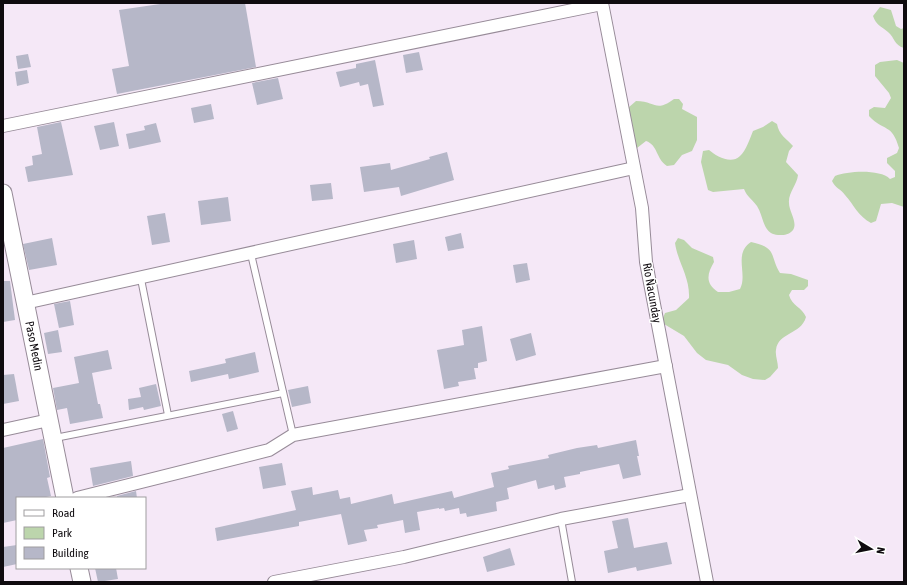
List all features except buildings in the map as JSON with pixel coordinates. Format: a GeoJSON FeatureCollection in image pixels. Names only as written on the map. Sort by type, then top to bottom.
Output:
{"type":"FeatureCollection","features":[{"type":"Feature","properties":{"kind":"street"},"geometry":{"type":"LineString","coordinates":[[3,126],[602,4]]}},
{"type":"Feature","properties":{"kind":"street","name":"Río Ñacunday"},"geometry":{"type":"LineString","coordinates":[[602,4],[642,208],[646,262],[707,582]]}},
{"type":"Feature","properties":{"kind":"street"},"geometry":{"type":"LineString","coordinates":[[25,303],[141,279],[634,168]]}},
{"type":"Feature","properties":{"kind":"street","name":"Paso Medin"},"geometry":{"type":"LineString","coordinates":[[3,193],[65,497]]}},
{"type":"Feature","properties":{"kind":"street"},"geometry":{"type":"LineString","coordinates":[[81,497],[269,450],[292,436],[666,366]]}},
{"type":"Feature","properties":{"kind":"street"},"geometry":{"type":"LineString","coordinates":[[3,430],[49,420]]}},
{"type":"Feature","properties":{"kind":"street"},"geometry":{"type":"LineString","coordinates":[[274,582],[404,557],[561,519],[690,495]]}},
{"type":"Feature","properties":{"kind":"street"},"geometry":{"type":"LineString","coordinates":[[79,569],[82,582]]}},
{"type":"Feature","properties":{"kind":"lane"},"geometry":{"type":"LineString","coordinates":[[251,254],[292,436]]}},
{"type":"Feature","properties":{"kind":"lane"},"geometry":{"type":"LineString","coordinates":[[141,279],[168,415]]}},
{"type":"Feature","properties":{"kind":"lane"},"geometry":{"type":"LineString","coordinates":[[53,438],[283,392]]}},
{"type":"Feature","properties":{"kind":"lane"},"geometry":{"type":"LineString","coordinates":[[561,519],[572,582]]}},
{"type":"Feature","properties":{"kind":"green space"},"geometry":{"type":"Polygon","coordinates":[[[880,7],[891,10],[896,26],[901,29],[904,28],[904,48],[896,43],[890,34],[879,25],[873,16],[880,7]]]}},
{"type":"Feature","properties":{"kind":"green space"},"geometry":{"type":"Polygon","coordinates":[[[897,60],[904,63],[904,207],[892,203],[881,204],[876,221],[871,223],[859,214],[832,181],[835,176],[855,172],[872,172],[890,179],[895,177],[895,171],[887,163],[887,158],[897,153],[899,148],[896,140],[890,131],[869,116],[869,110],[874,107],[885,108],[891,98],[889,93],[875,76],[875,65],[880,62],[897,60]]]}},
{"type":"Feature","properties":{"kind":"green space"},"geometry":{"type":"Polygon","coordinates":[[[674,99],[679,99],[683,104],[682,109],[697,117],[697,140],[692,151],[682,155],[674,165],[667,166],[663,163],[650,143],[646,141],[637,148],[631,146],[628,108],[636,101],[643,101],[659,106],[674,99]]]}},
{"type":"Feature","properties":{"kind":"green space"},"geometry":{"type":"Polygon","coordinates":[[[772,121],[777,124],[781,134],[793,146],[789,151],[786,162],[798,175],[789,199],[789,206],[794,220],[794,227],[791,232],[784,235],[776,235],[767,230],[760,211],[744,189],[713,192],[708,190],[701,162],[703,151],[709,150],[724,159],[736,159],[744,151],[753,131],[772,121]]]}},
{"type":"Feature","properties":{"kind":"green space"},"geometry":{"type":"Polygon","coordinates":[[[678,238],[684,240],[692,248],[713,257],[714,262],[708,278],[711,285],[718,292],[729,292],[740,289],[743,277],[743,252],[751,242],[760,244],[772,253],[780,273],[791,274],[808,280],[808,286],[804,290],[792,290],[789,295],[792,302],[806,317],[803,323],[795,331],[785,336],[778,344],[776,352],[778,368],[770,377],[765,380],[753,379],[742,375],[728,365],[706,360],[697,353],[684,336],[664,324],[663,318],[665,313],[676,310],[689,298],[688,283],[675,243],[678,238]]]}}]}
